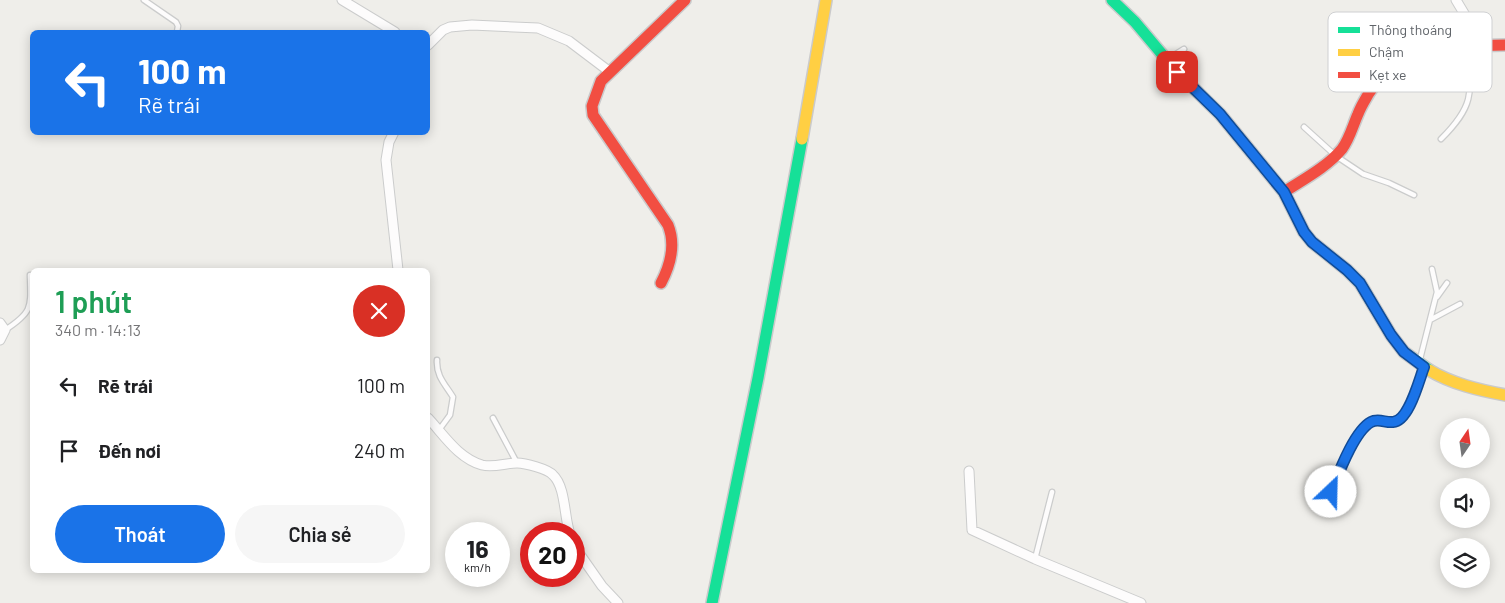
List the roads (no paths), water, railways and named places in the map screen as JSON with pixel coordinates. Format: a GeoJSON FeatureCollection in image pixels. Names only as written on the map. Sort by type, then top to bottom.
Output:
{"type":"FeatureCollection","features":[{"type":"Feature","properties":{"kind":"street"},"geometry":{"type":"LineString","coordinates":[[342,0],[392,30]]}},
{"type":"Feature","properties":{"kind":"street"},"geometry":{"type":"LineString","coordinates":[[661,283],[670,263],[672,244],[668,225],[594,115],[592,106],[601,81],[685,0]]}},
{"type":"Feature","properties":{"kind":"street"},"geometry":{"type":"LineString","coordinates":[[712,603],[747,438],[805,127],[826,0]]}},
{"type":"Feature","properties":{"kind":"street"},"geometry":{"type":"LineString","coordinates":[[1456,0],[1463,12]]}},
{"type":"Feature","properties":{"kind":"street"},"geometry":{"type":"LineString","coordinates":[[1117,3],[1167,60],[1220,114],[1284,192],[1304,232],[1312,242],[1360,283],[1391,335],[1404,352],[1442,378],[1484,391],[1505,395]]}},
{"type":"Feature","properties":{"kind":"street"},"geometry":{"type":"LineString","coordinates":[[430,44],[442,30],[450,27],[472,25],[538,28],[568,41],[610,72]]}},
{"type":"Feature","properties":{"kind":"street"},"geometry":{"type":"LineString","coordinates":[[1492,45],[1505,45]]}},
{"type":"Feature","properties":{"kind":"street"},"geometry":{"type":"LineString","coordinates":[[1284,192],[1336,156],[1344,146],[1361,106],[1371,92]]}},
{"type":"Feature","properties":{"kind":"street"},"geometry":{"type":"LineString","coordinates":[[393,135],[386,160],[398,268]]}},
{"type":"Feature","properties":{"kind":"street"},"geometry":{"type":"LineString","coordinates":[[0,340],[3,326]]}},
{"type":"Feature","properties":{"kind":"street"},"geometry":{"type":"LineString","coordinates":[[430,420],[451,444],[466,457],[480,464],[489,466],[517,463],[542,469],[553,474],[558,481],[563,496],[568,522]]}},
{"type":"Feature","properties":{"kind":"street"},"geometry":{"type":"LineString","coordinates":[[969,470],[972,530],[1035,559],[1141,603]]}},
{"type":"Feature","properties":{"kind":"street"},"geometry":{"type":"LineString","coordinates":[[585,562],[602,586],[618,603]]}},
{"type":"Feature","properties":{"kind":"lane"},"geometry":{"type":"LineString","coordinates":[[144,0],[176,22],[177,30]]}},
{"type":"Feature","properties":{"kind":"lane"},"geometry":{"type":"LineString","coordinates":[[1167,60],[1184,48]]}},
{"type":"Feature","properties":{"kind":"lane"},"geometry":{"type":"LineString","coordinates":[[1441,139],[1456,124],[1467,105],[1470,92]]}},
{"type":"Feature","properties":{"kind":"lane"},"geometry":{"type":"LineString","coordinates":[[1304,127],[1336,156],[1363,174],[1389,183],[1414,195]]}},
{"type":"Feature","properties":{"kind":"lane"},"geometry":{"type":"LineString","coordinates":[[1331,492],[1357,435],[1370,422],[1378,420],[1395,422],[1402,419],[1408,411],[1422,366],[1430,320],[1436,299],[1437,292],[1432,269]]}},
{"type":"Feature","properties":{"kind":"lane"},"geometry":{"type":"LineString","coordinates":[[1436,299],[1447,283]]}},
{"type":"Feature","properties":{"kind":"lane"},"geometry":{"type":"LineString","coordinates":[[3,326],[22,319],[29,308],[30,302]]}},
{"type":"Feature","properties":{"kind":"lane"},"geometry":{"type":"LineString","coordinates":[[1430,320],[1460,304]]}},
{"type":"Feature","properties":{"kind":"lane"},"geometry":{"type":"LineString","coordinates":[[437,360],[436,369],[441,381],[454,397],[450,415],[439,430]]}},
{"type":"Feature","properties":{"kind":"lane"},"geometry":{"type":"LineString","coordinates":[[493,418],[517,463]]}},
{"type":"Feature","properties":{"kind":"lane"},"geometry":{"type":"LineString","coordinates":[[1035,559],[1052,492]]}}]}
